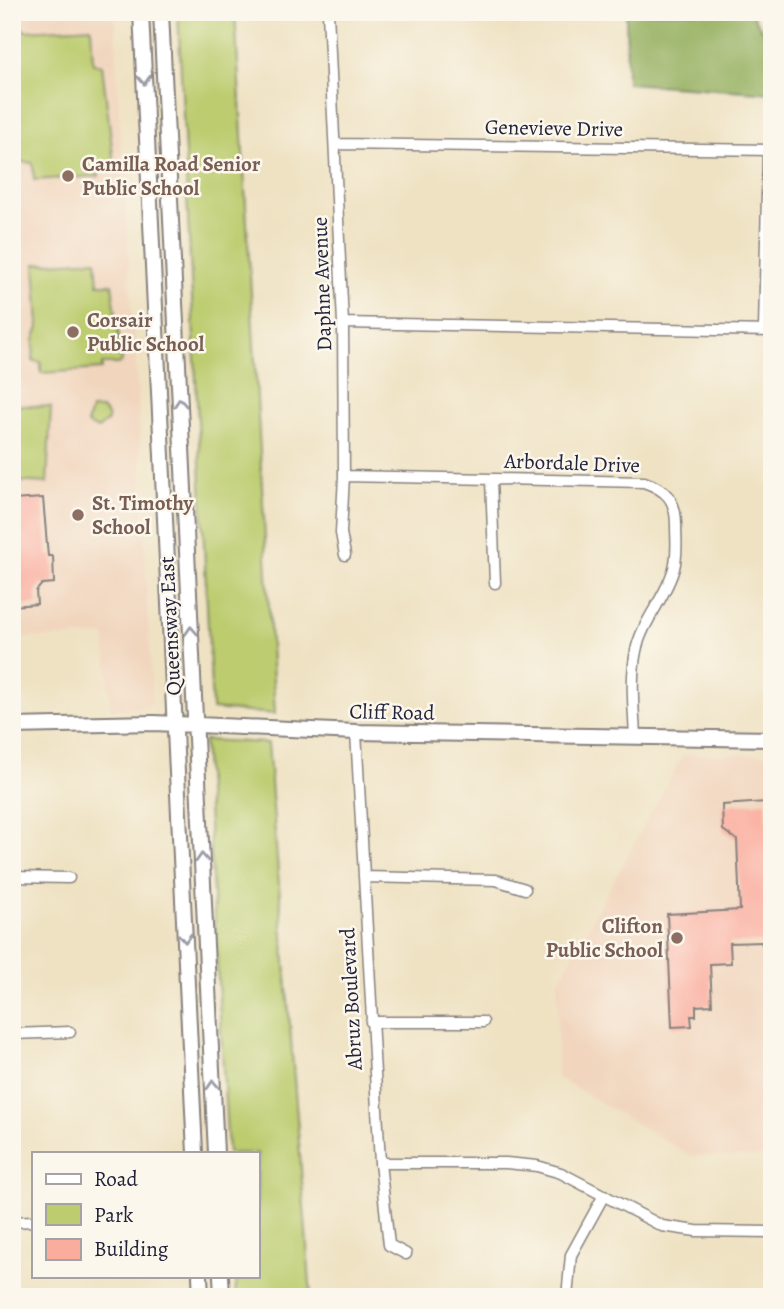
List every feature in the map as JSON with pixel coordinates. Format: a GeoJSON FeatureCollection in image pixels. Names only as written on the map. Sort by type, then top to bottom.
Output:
{"type":"FeatureCollection","features":[{"type":"Feature","properties":{"kind":"main road","name":"Queensway East"},"geometry":{"type":"LineString","coordinates":[[141,12],[195,1152]]}},
{"type":"Feature","properties":{"kind":"main road","name":"Queensway East"},"geometry":{"type":"LineString","coordinates":[[161,12],[216,1152]]}},
{"type":"Feature","properties":{"kind":"main road","name":"Cliff Road"},"geometry":{"type":"LineString","coordinates":[[12,726],[175,723],[355,732],[772,739]]}},
{"type":"Feature","properties":{"kind":"main road"},"geometry":{"type":"LineString","coordinates":[[201,1278],[201,1297]]}},
{"type":"Feature","properties":{"kind":"main road"},"geometry":{"type":"LineString","coordinates":[[221,1278],[222,1297]]}},
{"type":"Feature","properties":{"kind":"street","name":"Daphne Avenue"},"geometry":{"type":"LineString","coordinates":[[328,12],[343,323],[344,476],[341,533],[345,555]]}},
{"type":"Feature","properties":{"kind":"street","name":"Genevieve Drive"},"geometry":{"type":"LineString","coordinates":[[336,144],[770,150]]}},
{"type":"Feature","properties":{"kind":"street"},"geometry":{"type":"LineString","coordinates":[[343,323],[768,330],[770,150]]}},
{"type":"Feature","properties":{"kind":"street","name":"Arbordale Drive"},"geometry":{"type":"LineString","coordinates":[[344,476],[644,482],[666,492],[672,502],[676,519],[677,555],[667,586],[643,630],[636,650],[635,737]]}},
{"type":"Feature","properties":{"kind":"street"},"geometry":{"type":"LineString","coordinates":[[491,480],[495,583]]}},
{"type":"Feature","properties":{"kind":"street","name":"Abruz Boulevard"},"geometry":{"type":"LineString","coordinates":[[355,732],[380,1163],[389,1245],[406,1254]]}},
{"type":"Feature","properties":{"kind":"street"},"geometry":{"type":"LineString","coordinates":[[12,877],[69,878]]}},
{"type":"Feature","properties":{"kind":"street"},"geometry":{"type":"LineString","coordinates":[[364,877],[496,880],[525,889]]}},
{"type":"Feature","properties":{"kind":"street"},"geometry":{"type":"LineString","coordinates":[[371,1022],[483,1022]]}},
{"type":"Feature","properties":{"kind":"street"},"geometry":{"type":"LineString","coordinates":[[12,1034],[70,1032]]}},
{"type":"Feature","properties":{"kind":"street"},"geometry":{"type":"LineString","coordinates":[[380,1163],[506,1163],[537,1166],[561,1173],[662,1226],[696,1231],[772,1232]]}},
{"type":"Feature","properties":{"kind":"street"},"geometry":{"type":"LineString","coordinates":[[567,1297],[571,1255],[604,1195]]}},
{"type":"Feature","properties":{"kind":"street"},"geometry":{"type":"LineString","coordinates":[[12,1222],[32,1221]]}},
{"type":"Feature","properties":{"kind":"shaded area"},"geometry":{"type":"Polygon","coordinates":[[[12,12],[115,12],[138,394],[152,702],[148,706],[111,710],[105,636],[12,638],[12,12]]]}},
{"type":"Feature","properties":{"kind":"shaded area","name":"Clifton Public School"},"geometry":{"type":"Polygon","coordinates":[[[772,754],[772,1157],[691,1156],[557,1077],[558,982],[683,755],[772,754]]]}},
{"type":"Feature","properties":{"kind":"green space"},"geometry":{"type":"Polygon","coordinates":[[[178,12],[235,12],[275,714],[212,709],[178,12]]]}},
{"type":"Feature","properties":{"kind":"green space"},"geometry":{"type":"Polygon","coordinates":[[[626,12],[750,12],[772,45],[772,93],[627,83],[626,12]]]}},
{"type":"Feature","properties":{"kind":"green space"},"geometry":{"type":"Polygon","coordinates":[[[12,17],[25,31],[91,27],[93,63],[102,65],[114,164],[110,168],[99,168],[99,176],[34,180],[33,163],[12,161],[12,17]]]}},
{"type":"Feature","properties":{"kind":"green space"},"geometry":{"type":"Polygon","coordinates":[[[96,260],[98,284],[112,284],[122,361],[119,364],[102,364],[102,369],[41,373],[41,362],[33,361],[34,340],[39,327],[35,264],[96,260]]]}},
{"type":"Feature","properties":{"kind":"green space"},"geometry":{"type":"Polygon","coordinates":[[[12,405],[51,407],[47,483],[12,481],[12,405]]]}},
{"type":"Feature","properties":{"kind":"green space"},"geometry":{"type":"Polygon","coordinates":[[[91,409],[102,409],[108,416],[108,420],[98,429],[87,424],[91,409]]]}},
{"type":"Feature","properties":{"kind":"green space"},"geometry":{"type":"Polygon","coordinates":[[[204,740],[268,743],[311,1297],[236,1297],[235,1278],[259,1278],[259,1152],[228,1152],[204,740]]]}},
{"type":"Feature","properties":{"kind":"building"},"geometry":{"type":"Polygon","coordinates":[[[43,498],[48,556],[53,556],[54,583],[42,584],[36,591],[37,604],[12,606],[12,500],[43,498]]]}},
{"type":"Feature","properties":{"kind":"building"},"geometry":{"type":"Polygon","coordinates":[[[766,802],[772,888],[772,945],[762,945],[762,942],[730,943],[731,963],[710,964],[712,1005],[696,1006],[696,1016],[691,1016],[692,1026],[672,1027],[667,914],[740,910],[737,840],[723,830],[722,805],[766,802]]]}},
{"type":"Feature","properties":{"kind":"place","name":"Camilla Road Senior Public School"},"geometry":{"type":"Point","coordinates":[68,176]}},
{"type":"Feature","properties":{"kind":"place","name":"Corsair Public School"},"geometry":{"type":"Point","coordinates":[73,332]}},
{"type":"Feature","properties":{"kind":"place","name":"St. Timothy School"},"geometry":{"type":"Point","coordinates":[78,515]}},
{"type":"Feature","properties":{"kind":"place","name":"Clifton Public School"},"geometry":{"type":"Point","coordinates":[677,938]}}]}
